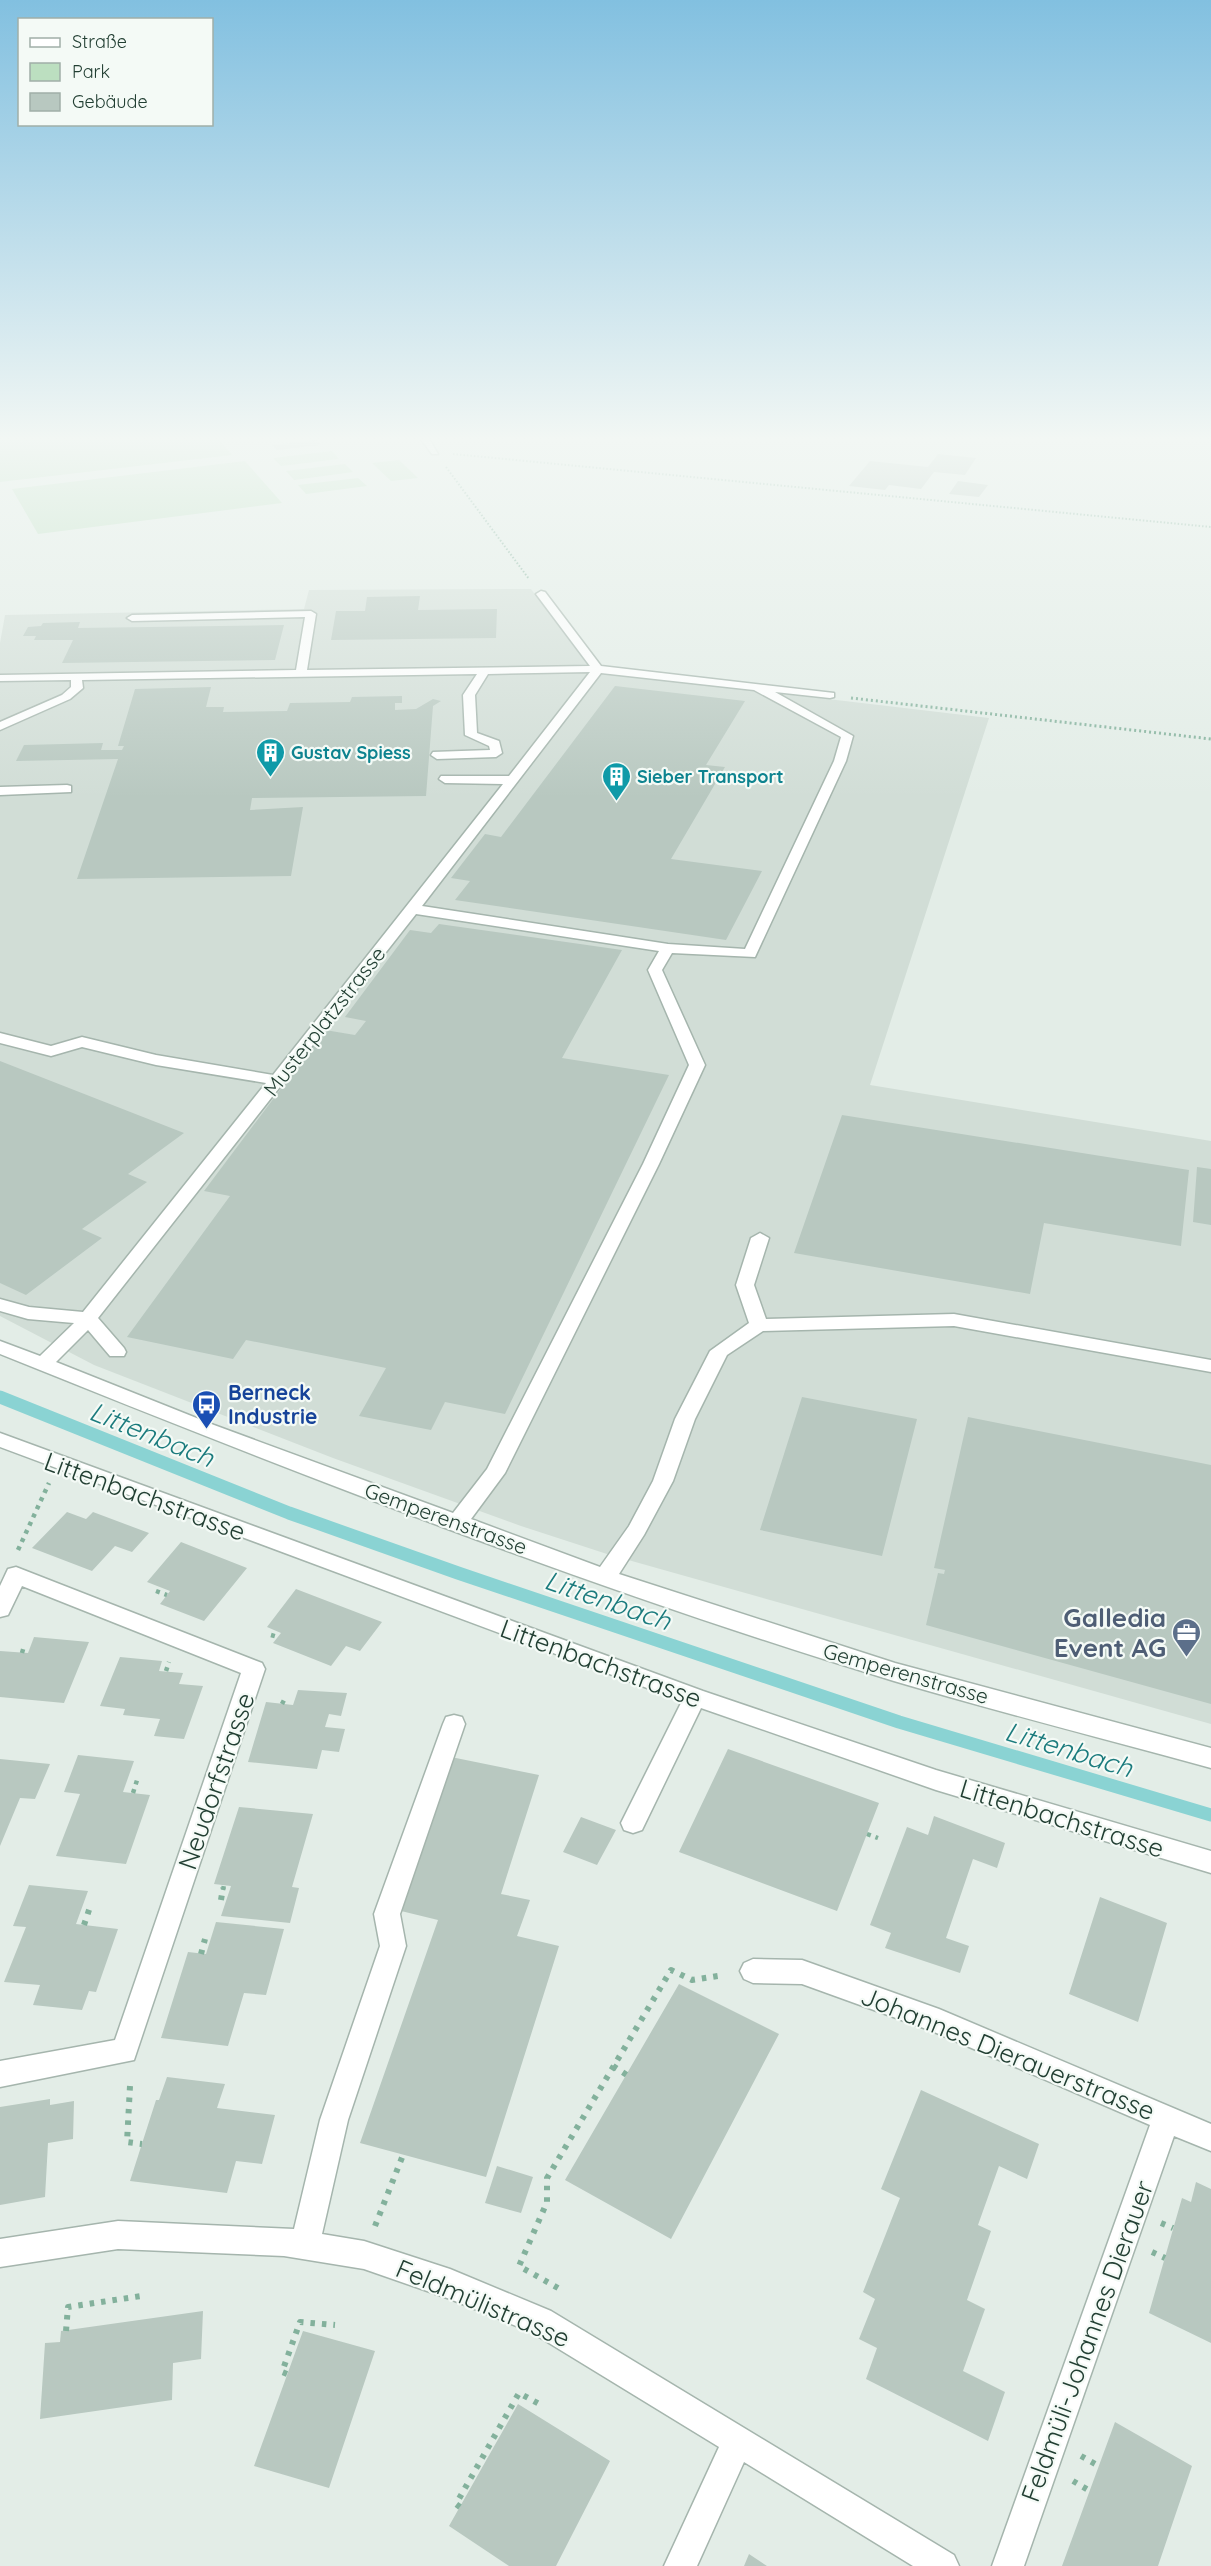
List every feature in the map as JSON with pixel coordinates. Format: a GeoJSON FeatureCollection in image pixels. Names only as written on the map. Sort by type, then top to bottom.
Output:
{"type":"FeatureCollection","features":[{"type":"Feature","properties":{"kind":"street"},"geometry":{"type":"LineString","coordinates":[[541,594],[598,669]]}},
{"type":"Feature","properties":{"kind":"street"},"geometry":{"type":"LineString","coordinates":[[132,618],[311,614],[300,672]]}},
{"type":"Feature","properties":{"kind":"street"},"geometry":{"type":"LineString","coordinates":[[0,678],[598,669],[830,695]]}},
{"type":"Feature","properties":{"kind":"street","name":"Musterplatzstrasse"},"geometry":{"type":"LineString","coordinates":[[41,1365],[76,1333],[412,909],[598,669]]}},
{"type":"Feature","properties":{"kind":"street"},"geometry":{"type":"LineString","coordinates":[[437,754],[496,753],[495,744],[471,735],[469,695],[485,670]]}},
{"type":"Feature","properties":{"kind":"street"},"geometry":{"type":"LineString","coordinates":[[0,726],[66,697],[77,688],[76,676]]}},
{"type":"Feature","properties":{"kind":"street"},"geometry":{"type":"LineString","coordinates":[[412,909],[668,948],[750,954],[840,761],[847,736],[757,687]]}},
{"type":"Feature","properties":{"kind":"street"},"geometry":{"type":"LineString","coordinates":[[445,779],[512,780]]}},
{"type":"Feature","properties":{"kind":"street"},"geometry":{"type":"LineString","coordinates":[[0,791],[67,789]]}},
{"type":"Feature","properties":{"kind":"street"},"geometry":{"type":"LineString","coordinates":[[458,1521],[495,1473],[651,1164],[697,1065],[655,970],[668,948]]}},
{"type":"Feature","properties":{"kind":"street"},"geometry":{"type":"LineString","coordinates":[[0,1038],[51,1051],[82,1042],[156,1060],[276,1080]]}},
{"type":"Feature","properties":{"kind":"street"},"geometry":{"type":"LineString","coordinates":[[759,1325],[745,1285],[760,1238]]}},
{"type":"Feature","properties":{"kind":"street"},"geometry":{"type":"LineString","coordinates":[[0,1305],[28,1312],[88,1318],[117,1352]]}},
{"type":"Feature","properties":{"kind":"street"},"geometry":{"type":"LineString","coordinates":[[605,1577],[638,1530],[663,1481],[685,1419],[719,1351],[759,1325],[954,1320],[1211,1366]]}},
{"type":"Feature","properties":{"kind":"street","name":"Gemperenstrasse"},"geometry":{"type":"LineString","coordinates":[[0,1347],[302,1466],[458,1521],[605,1577],[895,1672],[1211,1758]]}},
{"type":"Feature","properties":{"kind":"street","name":"Littenbachstrasse"},"geometry":{"type":"LineString","coordinates":[[0,1440],[695,1698],[928,1777],[1211,1862]]}},
{"type":"Feature","properties":{"kind":"street"},"geometry":{"type":"LineString","coordinates":[[0,1609],[16,1575]]}},
{"type":"Feature","properties":{"kind":"street","name":"Neudorfstrasse"},"geometry":{"type":"LineString","coordinates":[[0,2074],[125,2051],[254,1669],[16,1575]]}},
{"type":"Feature","properties":{"kind":"street"},"geometry":{"type":"LineString","coordinates":[[633,1823],[695,1698]]}},
{"type":"Feature","properties":{"kind":"street"},"geometry":{"type":"LineString","coordinates":[[304,2245],[334,2120],[393,1946],[387,1914],[454,1724]]}},
{"type":"Feature","properties":{"kind":"street","name":"Johannes Dierauerstrasse"},"geometry":{"type":"LineString","coordinates":[[753,1971],[802,1972],[939,2021],[1167,2117],[1211,2138]]}},
{"type":"Feature","properties":{"kind":"street","name":"Feldmüli-Johannes Dierauer"},"geometry":{"type":"LineString","coordinates":[[1008,2566],[1167,2117]]}},
{"type":"Feature","properties":{"kind":"street","name":"Feldmülistrasse"},"geometry":{"type":"LineString","coordinates":[[0,2253],[118,2235],[304,2245],[364,2255],[450,2284],[541,2321],[943,2566]]}},
{"type":"Feature","properties":{"kind":"street"},"geometry":{"type":"LineString","coordinates":[[680,2566],[738,2440]]}},
{"type":"Feature","properties":{"kind":"path"},"geometry":{"type":"LineString","coordinates":[[515,559],[541,594]]}},
{"type":"Feature","properties":{"kind":"path"},"geometry":{"type":"LineString","coordinates":[[830,695],[1211,739]]}},
{"type":"Feature","properties":{"kind":"path"},"geometry":{"type":"LineString","coordinates":[[16,1575],[12,1562],[59,1463]]}},
{"type":"Feature","properties":{"kind":"path"},"geometry":{"type":"LineString","coordinates":[[156,1591],[167,1595]]}},
{"type":"Feature","properties":{"kind":"path"},"geometry":{"type":"LineString","coordinates":[[271,1635],[278,1637]]}},
{"type":"Feature","properties":{"kind":"path"},"geometry":{"type":"LineString","coordinates":[[22,1653],[24,1646]]}},
{"type":"Feature","properties":{"kind":"path"},"geometry":{"type":"LineString","coordinates":[[282,1704],[286,1696]]}},
{"type":"Feature","properties":{"kind":"path"},"geometry":{"type":"LineString","coordinates":[[132,1793],[138,1777]]}},
{"type":"Feature","properties":{"kind":"path"},"geometry":{"type":"LineString","coordinates":[[867,1834],[878,1838]]}},
{"type":"Feature","properties":{"kind":"path"},"geometry":{"type":"LineString","coordinates":[[220,1900],[224,1885]]}},
{"type":"Feature","properties":{"kind":"path"},"geometry":{"type":"LineString","coordinates":[[84,1925],[90,1907]]}},
{"type":"Feature","properties":{"kind":"path"},"geometry":{"type":"LineString","coordinates":[[201,1954],[205,1939]]}},
{"type":"Feature","properties":{"kind":"path"},"geometry":{"type":"LineString","coordinates":[[558,2288],[519,2266],[547,2202],[547,2178],[671,1970],[692,1980]]}},
{"type":"Feature","properties":{"kind":"path"},"geometry":{"type":"LineString","coordinates":[[613,2066],[627,2075]]}},
{"type":"Feature","properties":{"kind":"path"},"geometry":{"type":"LineString","coordinates":[[130,2086],[127,2142],[142,2144]]}},
{"type":"Feature","properties":{"kind":"path"},"geometry":{"type":"LineString","coordinates":[[364,2255],[403,2155]]}},
{"type":"Feature","properties":{"kind":"path"},"geometry":{"type":"LineString","coordinates":[[66,2331],[68,2307],[141,2296]]}},
{"type":"Feature","properties":{"kind":"path"},"geometry":{"type":"LineString","coordinates":[[287,2374],[282,2372],[300,2322],[335,2325]]}},
{"type":"Feature","properties":{"kind":"path"},"geometry":{"type":"LineString","coordinates":[[460,2507],[456,2504],[519,2393],[543,2406]]}},
{"type":"Feature","properties":{"kind":"shaded area"},"geometry":{"type":"Polygon","coordinates":[[[531,589],[592,671],[989,718],[870,1085],[1211,1141],[1211,1724],[607,1554],[521,1526],[333,1458],[94,1365],[0,1316],[0,643],[5,615],[304,609],[309,590],[531,589]]]}},
{"type":"Feature","properties":{"kind":"building"},"geometry":{"type":"Polygon","coordinates":[[[420,596],[418,610],[497,609],[496,638],[331,640],[336,611],[365,611],[367,597],[420,596]]]}},
{"type":"Feature","properties":{"kind":"building"},"geometry":{"type":"Polygon","coordinates":[[[80,622],[78,628],[284,625],[275,660],[62,663],[73,640],[34,640],[36,636],[23,636],[28,627],[41,626],[43,623],[80,622]]]}},
{"type":"Feature","properties":{"kind":"building","name":"Sieber Transport"},"geometry":{"type":"Polygon","coordinates":[[[615,686],[745,701],[706,765],[725,767],[671,859],[762,871],[726,940],[455,900],[470,881],[451,878],[485,834],[501,837],[615,686]]]}},
{"type":"Feature","properties":{"kind":"building","name":"Gustav Spiess"},"geometry":{"type":"Polygon","coordinates":[[[211,687],[206,707],[224,707],[223,712],[287,711],[290,703],[350,702],[352,697],[402,696],[402,703],[395,703],[395,710],[416,709],[433,699],[441,701],[433,706],[426,796],[252,798],[250,810],[303,807],[291,876],[77,879],[118,759],[16,761],[24,745],[103,743],[101,750],[122,750],[124,746],[118,746],[135,689],[211,687]]]}},
{"type":"Feature","properties":{"kind":"building"},"geometry":{"type":"Polygon","coordinates":[[[439,924],[622,950],[562,1058],[669,1075],[505,1414],[445,1402],[431,1430],[359,1416],[386,1368],[246,1340],[233,1359],[127,1337],[230,1196],[204,1191],[325,1030],[355,1035],[366,1021],[345,1017],[410,930],[431,933],[439,924]]]}},
{"type":"Feature","properties":{"kind":"building"},"geometry":{"type":"Polygon","coordinates":[[[0,1061],[184,1133],[128,1174],[147,1182],[82,1229],[102,1238],[26,1295],[0,1283],[0,1061]]]}},
{"type":"Feature","properties":{"kind":"building"},"geometry":{"type":"Polygon","coordinates":[[[842,1115],[1189,1170],[1181,1246],[1044,1223],[1030,1294],[794,1253],[842,1115]]]}},
{"type":"Feature","properties":{"kind":"building"},"geometry":{"type":"Polygon","coordinates":[[[1197,1167],[1211,1169],[1211,1225],[1193,1222],[1197,1167]]]}},
{"type":"Feature","properties":{"kind":"building"},"geometry":{"type":"Polygon","coordinates":[[[802,1397],[917,1419],[882,1556],[760,1530],[802,1397]]]}},
{"type":"Feature","properties":{"kind":"building"},"geometry":{"type":"Polygon","coordinates":[[[968,1417],[1211,1465],[1211,1704],[926,1625],[938,1573],[944,1574],[945,1570],[934,1568],[968,1417]]]}},
{"type":"Feature","properties":{"kind":"building"},"geometry":{"type":"Polygon","coordinates":[[[67,1512],[86,1519],[93,1512],[149,1533],[132,1552],[115,1546],[92,1571],[32,1548],[67,1512]]]}},
{"type":"Feature","properties":{"kind":"building"},"geometry":{"type":"Polygon","coordinates":[[[181,1542],[247,1568],[204,1621],[160,1604],[170,1591],[147,1582],[181,1542]]]}},
{"type":"Feature","properties":{"kind":"building"},"geometry":{"type":"Polygon","coordinates":[[[296,1589],[382,1622],[360,1651],[346,1646],[331,1666],[273,1643],[281,1633],[267,1627],[296,1589]]]}},
{"type":"Feature","properties":{"kind":"building"},"geometry":{"type":"Polygon","coordinates":[[[34,1637],[89,1642],[64,1703],[0,1697],[0,1651],[28,1653],[34,1637]]]}},
{"type":"Feature","properties":{"kind":"building"},"geometry":{"type":"Polygon","coordinates":[[[120,1657],[162,1661],[159,1671],[183,1673],[179,1684],[203,1686],[184,1739],[154,1736],[160,1719],[123,1715],[125,1709],[100,1706],[120,1657]]]}},
{"type":"Feature","properties":{"kind":"building"},"geometry":{"type":"Polygon","coordinates":[[[298,1690],[347,1693],[341,1716],[329,1714],[325,1727],[345,1729],[339,1752],[322,1750],[317,1769],[248,1762],[266,1702],[293,1705],[298,1690]]]}},
{"type":"Feature","properties":{"kind":"building"},"geometry":{"type":"Polygon","coordinates":[[[728,1749],[879,1803],[837,1911],[679,1852],[728,1749]]]}},
{"type":"Feature","properties":{"kind":"building"},"geometry":{"type":"Polygon","coordinates":[[[78,1755],[134,1761],[123,1792],[150,1795],[126,1864],[56,1856],[80,1794],[64,1792],[78,1755]]]}},
{"type":"Feature","properties":{"kind":"building"},"geometry":{"type":"Polygon","coordinates":[[[451,1757],[539,1775],[501,1894],[530,1900],[517,1936],[559,1946],[486,2177],[360,2143],[438,1920],[397,1910],[451,1757]]]}},
{"type":"Feature","properties":{"kind":"building"},"geometry":{"type":"Polygon","coordinates":[[[0,1759],[50,1764],[35,1799],[20,1798],[0,1846],[0,1759]]]}},
{"type":"Feature","properties":{"kind":"building"},"geometry":{"type":"Polygon","coordinates":[[[239,1807],[313,1814],[292,1887],[299,1888],[290,1923],[221,1916],[231,1886],[214,1884],[239,1807]]]}},
{"type":"Feature","properties":{"kind":"building"},"geometry":{"type":"Polygon","coordinates":[[[934,1816],[1005,1843],[997,1868],[973,1859],[946,1938],[969,1946],[960,1973],[885,1948],[891,1933],[870,1925],[907,1827],[928,1835],[934,1816]]]}},
{"type":"Feature","properties":{"kind":"building"},"geometry":{"type":"Polygon","coordinates":[[[581,1817],[616,1830],[597,1865],[563,1852],[581,1817]]]}},
{"type":"Feature","properties":{"kind":"building"},"geometry":{"type":"Polygon","coordinates":[[[29,1885],[88,1891],[76,1924],[118,1929],[96,1992],[89,1991],[82,2010],[33,2005],[40,1985],[4,1982],[26,1927],[13,1926],[29,1885]]]}},
{"type":"Feature","properties":{"kind":"building"},"geometry":{"type":"Polygon","coordinates":[[[1100,1897],[1167,1923],[1138,2022],[1069,1994],[1100,1897]]]}},
{"type":"Feature","properties":{"kind":"building"},"geometry":{"type":"Polygon","coordinates":[[[216,1922],[284,1929],[266,1995],[244,1993],[228,2046],[161,2038],[188,1952],[206,1954],[216,1922]]]}},
{"type":"Feature","properties":{"kind":"building"},"geometry":{"type":"Polygon","coordinates":[[[679,1984],[779,2034],[671,2239],[565,2180],[679,1984]]]}},
{"type":"Feature","properties":{"kind":"building"},"geometry":{"type":"Polygon","coordinates":[[[167,2077],[225,2084],[217,2108],[275,2115],[262,2164],[236,2161],[227,2193],[130,2181],[156,2100],[159,2100],[167,2077]]]}},
{"type":"Feature","properties":{"kind":"building"},"geometry":{"type":"Polygon","coordinates":[[[921,2090],[1039,2144],[1027,2179],[999,2166],[978,2225],[991,2231],[967,2300],[985,2309],[963,2371],[1005,2392],[988,2441],[866,2379],[877,2348],[859,2339],[875,2299],[863,2292],[900,2198],[881,2189],[921,2090]]]}},
{"type":"Feature","properties":{"kind":"building"},"geometry":{"type":"Polygon","coordinates":[[[50,2099],[50,2105],[74,2101],[73,2139],[48,2143],[45,2197],[0,2205],[0,2107],[50,2099]]]}},
{"type":"Feature","properties":{"kind":"building"},"geometry":{"type":"Polygon","coordinates":[[[497,2166],[533,2177],[521,2213],[485,2203],[497,2166]]]}},
{"type":"Feature","properties":{"kind":"building"},"geometry":{"type":"Polygon","coordinates":[[[1196,2182],[1211,2189],[1211,2343],[1149,2313],[1182,2198],[1191,2202],[1196,2182]]]}},
{"type":"Feature","properties":{"kind":"building"},"geometry":{"type":"Polygon","coordinates":[[[203,2311],[201,2359],[173,2363],[172,2400],[40,2419],[45,2343],[60,2342],[61,2331],[203,2311]]]}},
{"type":"Feature","properties":{"kind":"building"},"geometry":{"type":"Polygon","coordinates":[[[303,2331],[375,2351],[329,2488],[254,2466],[303,2331]]]}},
{"type":"Feature","properties":{"kind":"building"},"geometry":{"type":"Polygon","coordinates":[[[518,2404],[610,2461],[556,2566],[509,2566],[449,2526],[518,2404]]]}},
{"type":"Feature","properties":{"kind":"building"},"geometry":{"type":"Polygon","coordinates":[[[1115,2422],[1192,2466],[1158,2566],[1062,2566],[1115,2422]]]}},
{"type":"Feature","properties":{"kind":"building"},"geometry":{"type":"Polygon","coordinates":[[[749,2554],[767,2566],[744,2566],[749,2554]]]}},
{"type":"Feature","properties":{"kind":"waterway","name":"Littenbach"},"geometry":{"type":"LineString","coordinates":[[0,1397],[289,1513],[458,1573],[899,1722],[1211,1815]]}},
{"type":"Feature","properties":{"kind":"place","name":"Gustav Spiess"},"geometry":{"type":"Point","coordinates":[270,778]}},
{"type":"Feature","properties":{"kind":"place","name":"Sieber Transport"},"geometry":{"type":"Point","coordinates":[616,802]}},
{"type":"Feature","properties":{"kind":"place","name":"Berneck Industrie"},"geometry":{"type":"Point","coordinates":[207,1430]}},
{"type":"Feature","properties":{"kind":"place","name":"Galledia Event AG"},"geometry":{"type":"Point","coordinates":[1187,1658]}}]}
